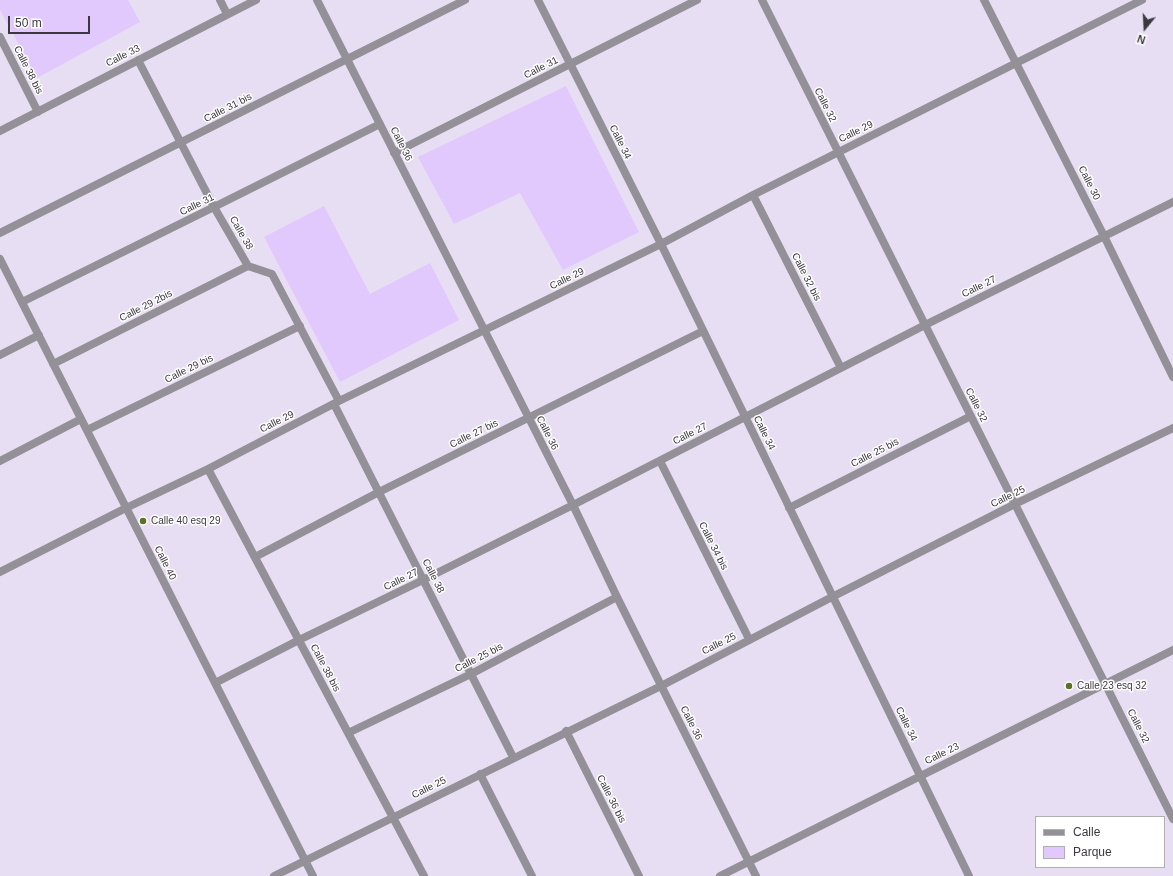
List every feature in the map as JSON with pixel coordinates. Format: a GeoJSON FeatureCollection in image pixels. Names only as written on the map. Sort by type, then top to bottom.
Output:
{"type":"FeatureCollection","features":[{"type":"Feature","properties":{"kind":"street"},"geometry":{"type":"LineString","coordinates":[[220,0],[227,14]]}},
{"type":"Feature","properties":{"kind":"street","name":"Calle 33"},"geometry":{"type":"LineString","coordinates":[[0,131],[256,0]]}},
{"type":"Feature","properties":{"kind":"street","name":"Calle 36"},"geometry":{"type":"LineString","coordinates":[[317,0],[573,505],[617,597],[756,876]]}},
{"type":"Feature","properties":{"kind":"street","name":"Calle 31 bis"},"geometry":{"type":"LineString","coordinates":[[0,233],[465,0]]}},
{"type":"Feature","properties":{"kind":"street","name":"Calle 34"},"geometry":{"type":"LineString","coordinates":[[538,0],[703,331],[969,876]]}},
{"type":"Feature","properties":{"kind":"street","name":"Calle 31"},"geometry":{"type":"LineString","coordinates":[[394,153],[697,0]]}},
{"type":"Feature","properties":{"kind":"street","name":"Calle 32"},"geometry":{"type":"LineString","coordinates":[[762,0],[1173,818]]}},
{"type":"Feature","properties":{"kind":"street","name":"Calle 30"},"geometry":{"type":"LineString","coordinates":[[984,0],[1104,236],[1173,377]]}},
{"type":"Feature","properties":{"kind":"street","name":"Calle 29"},"geometry":{"type":"LineString","coordinates":[[0,572],[126,508],[208,469],[336,402],[660,244],[753,195],[1142,0]]}},
{"type":"Feature","properties":{"kind":"street","name":"Calle 38 bis"},"geometry":{"type":"LineString","coordinates":[[0,37],[38,112]]}},
{"type":"Feature","properties":{"kind":"street","name":"Calle 38"},"geometry":{"type":"LineString","coordinates":[[138,60],[214,207],[248,266],[272,274],[300,326],[379,492],[513,757]]}},
{"type":"Feature","properties":{"kind":"street","name":"Calle 31"},"geometry":{"type":"LineString","coordinates":[[22,302],[380,124]]}},
{"type":"Feature","properties":{"kind":"street","name":"Calle 32 bis"},"geometry":{"type":"LineString","coordinates":[[753,195],[841,368]]}},
{"type":"Feature","properties":{"kind":"street","name":"Calle 27"},"geometry":{"type":"LineString","coordinates":[[215,682],[573,505],[925,325],[1173,202]]}},
{"type":"Feature","properties":{"kind":"street","name":"Calle 40"},"geometry":{"type":"LineString","coordinates":[[0,259],[313,876]]}},
{"type":"Feature","properties":{"kind":"street","name":"Calle 29 2bis"},"geometry":{"type":"LineString","coordinates":[[53,364],[248,266]]}},
{"type":"Feature","properties":{"kind":"street","name":"Calle 29 bis"},"geometry":{"type":"LineString","coordinates":[[87,430],[300,326]]}},
{"type":"Feature","properties":{"kind":"street","name":"Calle 27 bis"},"geometry":{"type":"LineString","coordinates":[[255,557],[379,492],[703,331]]}},
{"type":"Feature","properties":{"kind":"street"},"geometry":{"type":"LineString","coordinates":[[0,355],[39,336]]}},
{"type":"Feature","properties":{"kind":"street","name":"Calle 25 bis"},"geometry":{"type":"LineString","coordinates":[[789,508],[971,416]]}},
{"type":"Feature","properties":{"kind":"street"},"geometry":{"type":"LineString","coordinates":[[0,462],[81,419]]}},
{"type":"Feature","properties":{"kind":"street","name":"Calle 25"},"geometry":{"type":"LineString","coordinates":[[274,876],[513,757],[661,686],[1015,504],[1173,428]]}},
{"type":"Feature","properties":{"kind":"street","name":"Calle 34 bis"},"geometry":{"type":"LineString","coordinates":[[660,461],[749,640]]}},
{"type":"Feature","properties":{"kind":"street","name":"Calle 38 bis"},"geometry":{"type":"LineString","coordinates":[[208,469],[424,876]]}},
{"type":"Feature","properties":{"kind":"street","name":"Calle 25 bis"},"geometry":{"type":"LineString","coordinates":[[348,733],[471,674],[617,597]]}},
{"type":"Feature","properties":{"kind":"street","name":"Calle 23"},"geometry":{"type":"LineString","coordinates":[[720,876],[1173,650]]}},
{"type":"Feature","properties":{"kind":"street","name":"Calle 36 bis"},"geometry":{"type":"LineString","coordinates":[[566,732],[639,876]]}},
{"type":"Feature","properties":{"kind":"street"},"geometry":{"type":"LineString","coordinates":[[480,774],[532,876]]}},
{"type":"Feature","properties":{"kind":"green space"},"geometry":{"type":"Polygon","coordinates":[[[0,0],[128,0],[140,22],[37,78],[0,10],[0,0]]]}},
{"type":"Feature","properties":{"kind":"green space"},"geometry":{"type":"Polygon","coordinates":[[[566,86],[639,232],[563,270],[520,193],[454,224],[418,157],[566,86]]]}},
{"type":"Feature","properties":{"kind":"green space"},"geometry":{"type":"Polygon","coordinates":[[[324,206],[370,294],[430,263],[459,320],[340,382],[264,237],[324,206]]]}},
{"type":"Feature","properties":{"kind":"place","name":"Calle 40 esq 29"},"geometry":{"type":"Point","coordinates":[143,521]}},
{"type":"Feature","properties":{"kind":"place","name":"Calle 23 esq 32"},"geometry":{"type":"Point","coordinates":[1069,686]}}]}
